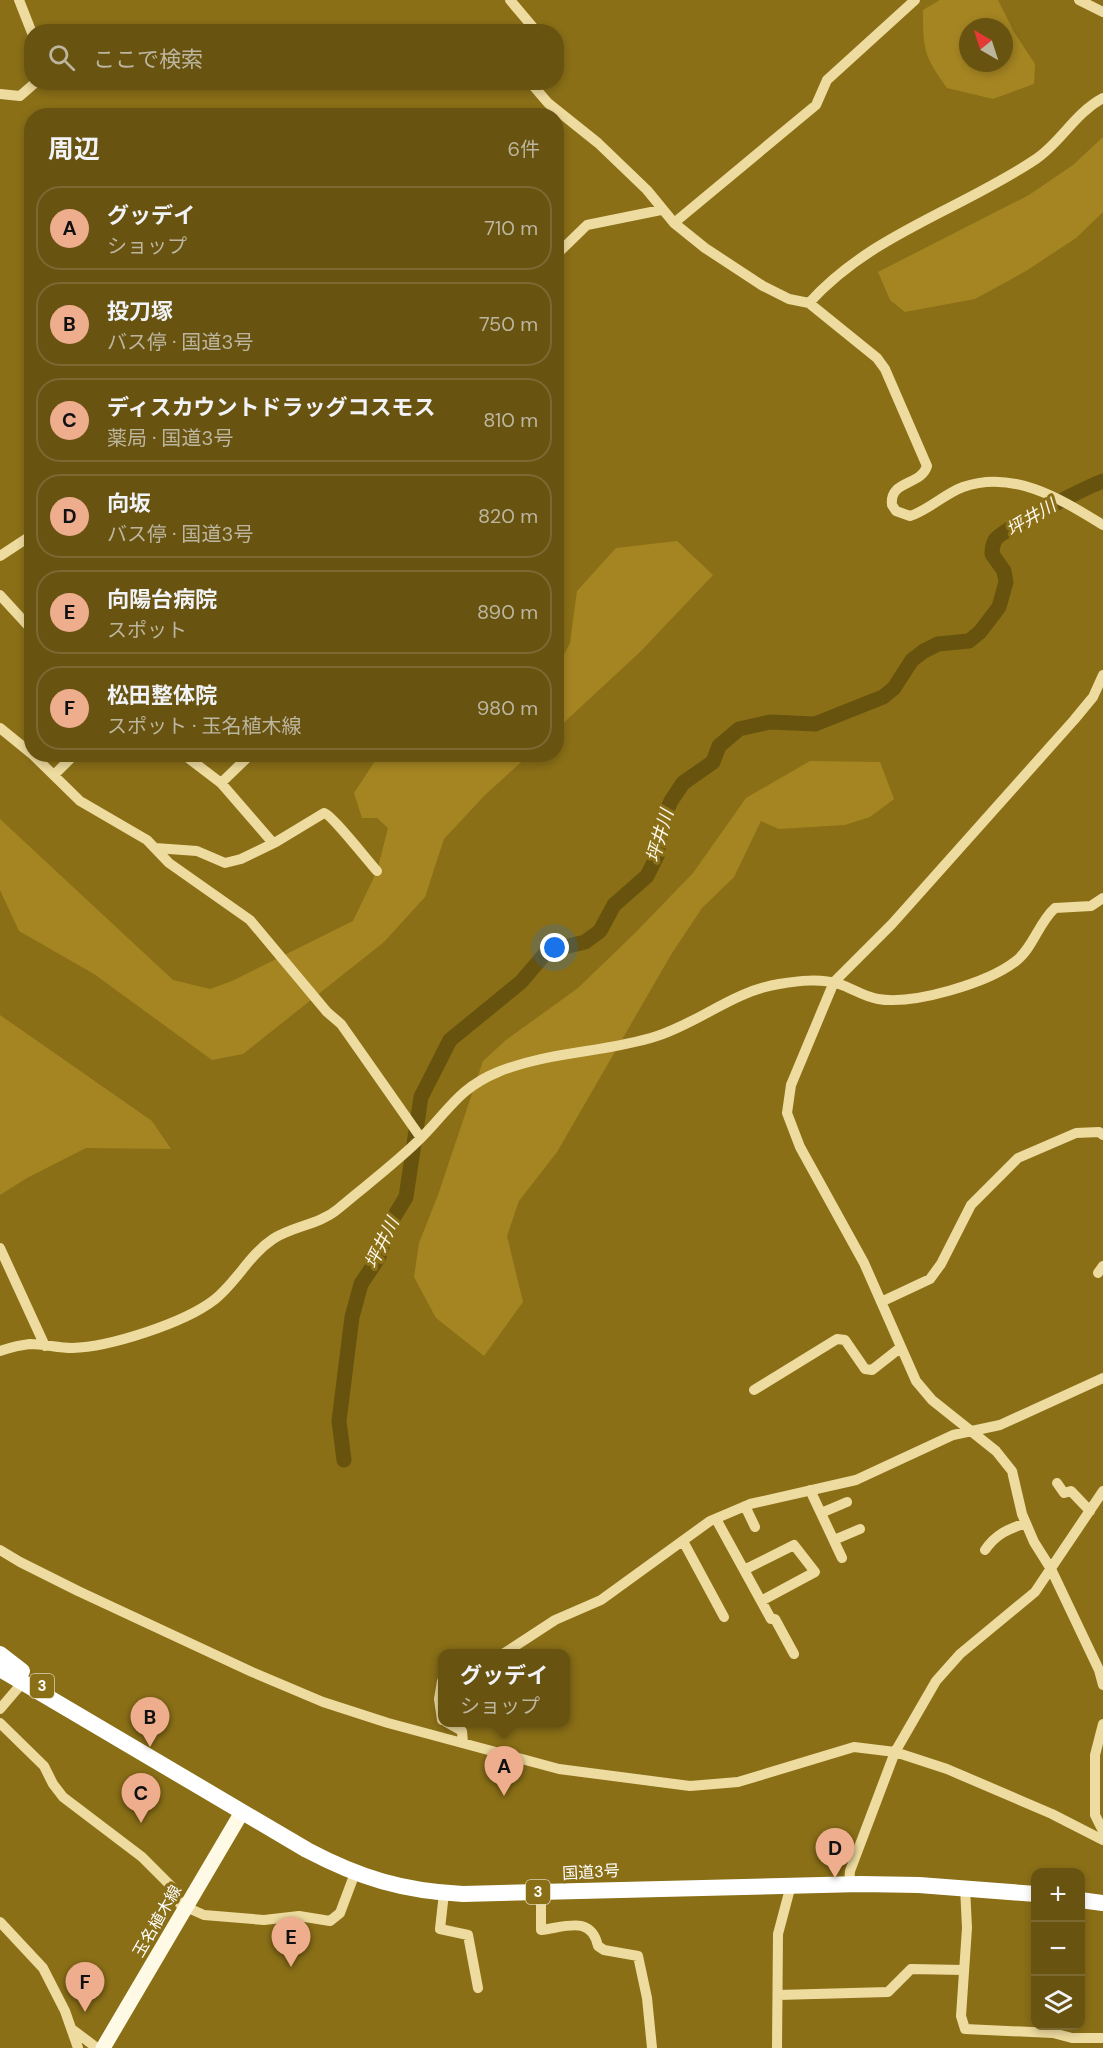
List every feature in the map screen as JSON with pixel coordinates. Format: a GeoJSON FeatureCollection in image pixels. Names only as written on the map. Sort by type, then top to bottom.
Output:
{"type":"FeatureCollection","features":[{"type":"Feature","properties":{"kind":"highway","name":"国道3号"},"geometry":{"type":"LineString","coordinates":[[0,1654],[85,1718]]}},
{"type":"Feature","properties":{"kind":"highway","name":"国道3号"},"geometry":{"type":"LineString","coordinates":[[0,1669],[307,1850],[355,1873],[401,1888],[444,1893],[849,1884],[965,1887],[1031,1894]]}},
{"type":"Feature","properties":{"kind":"highway"},"geometry":{"type":"LineString","coordinates":[[1085,1900],[1103,1902]]}},
{"type":"Feature","properties":{"kind":"main road","name":"玉名植木線"},"geometry":{"type":"LineString","coordinates":[[103,2048],[242,1812]]}},
{"type":"Feature","properties":{"kind":"street"},"geometry":{"type":"LineString","coordinates":[[19,0],[28,24]]}},
{"type":"Feature","properties":{"kind":"street"},"geometry":{"type":"LineString","coordinates":[[510,0],[530,24]]}},
{"type":"Feature","properties":{"kind":"street"},"geometry":{"type":"LineString","coordinates":[[674,223],[816,105],[827,80],[915,0]]}},
{"type":"Feature","properties":{"kind":"street"},"geometry":{"type":"LineString","coordinates":[[1079,0],[1103,12]]}},
{"type":"Feature","properties":{"kind":"street"},"geometry":{"type":"LineString","coordinates":[[0,93],[20,96],[27,90]]}},
{"type":"Feature","properties":{"kind":"street"},"geometry":{"type":"LineString","coordinates":[[537,90],[554,108]]}},
{"type":"Feature","properties":{"kind":"street"},"geometry":{"type":"LineString","coordinates":[[809,303],[827,282],[867,252],[1035,159],[1082,111],[1103,98]]}},
{"type":"Feature","properties":{"kind":"street"},"geometry":{"type":"LineString","coordinates":[[564,116],[598,143],[647,190],[661,210],[674,223],[705,248],[763,286],[789,299],[809,303],[881,363],[926,462],[926,471],[921,477],[901,485],[893,493],[892,505],[896,511],[905,515],[914,514],[956,490],[972,484],[1006,483],[1024,485],[1051,494],[1103,525]]}},
{"type":"Feature","properties":{"kind":"street"},"geometry":{"type":"LineString","coordinates":[[564,247],[587,225],[661,210]]}},
{"type":"Feature","properties":{"kind":"street"},"geometry":{"type":"LineString","coordinates":[[0,556],[24,540]]}},
{"type":"Feature","properties":{"kind":"street"},"geometry":{"type":"LineString","coordinates":[[0,595],[24,621]]}},
{"type":"Feature","properties":{"kind":"street"},"geometry":{"type":"LineString","coordinates":[[1103,675],[1092,697],[1074,720],[892,924],[834,982],[791,1085],[788,1113],[800,1147],[864,1263],[916,1381],[932,1400],[996,1450],[1012,1472],[1026,1523],[1051,1569],[1099,1670],[1103,1685]]}},
{"type":"Feature","properties":{"kind":"street"},"geometry":{"type":"LineString","coordinates":[[0,728],[24,748]]}},
{"type":"Feature","properties":{"kind":"street"},"geometry":{"type":"LineString","coordinates":[[40,762],[80,801],[147,840],[169,863],[249,920],[327,1012],[341,1024],[421,1138]]}},
{"type":"Feature","properties":{"kind":"street"},"geometry":{"type":"LineString","coordinates":[[54,775],[67,762]]}},
{"type":"Feature","properties":{"kind":"street"},"geometry":{"type":"LineString","coordinates":[[193,762],[221,783],[273,843]]}},
{"type":"Feature","properties":{"kind":"street"},"geometry":{"type":"LineString","coordinates":[[221,783],[243,762]]}},
{"type":"Feature","properties":{"kind":"street"},"geometry":{"type":"LineString","coordinates":[[155,848],[196,851],[225,863],[241,859],[273,843],[311,819],[329,813],[377,871]]}},
{"type":"Feature","properties":{"kind":"street"},"geometry":{"type":"LineString","coordinates":[[0,1351],[27,1344],[73,1348],[108,1344],[189,1315],[215,1300],[262,1247],[275,1237],[310,1225],[335,1212],[421,1138],[454,1099],[478,1081],[507,1068],[529,1060],[605,1049],[656,1036],[693,1022],[737,996],[764,987],[811,981],[834,982],[882,1000],[914,1000],[934,996],[1018,960],[1055,908],[1091,906],[1103,898]]}},
{"type":"Feature","properties":{"kind":"street"},"geometry":{"type":"LineString","coordinates":[[881,1302],[930,1279],[941,1264],[971,1205],[1018,1158],[1076,1133],[1099,1132],[1103,1135]]}},
{"type":"Feature","properties":{"kind":"street"},"geometry":{"type":"LineString","coordinates":[[0,1248],[45,1346]]}},
{"type":"Feature","properties":{"kind":"street"},"geometry":{"type":"LineString","coordinates":[[754,1390],[837,1339],[845,1341],[865,1369],[872,1370],[900,1348]]}},
{"type":"Feature","properties":{"kind":"street"},"geometry":{"type":"LineString","coordinates":[[510,1649],[555,1620],[601,1600],[716,1518],[745,1506],[856,1480],[953,1435],[972,1433],[1000,1425],[1103,1378]]}},
{"type":"Feature","properties":{"kind":"street"},"geometry":{"type":"LineString","coordinates":[[1057,1483],[1064,1493],[1071,1491],[1090,1511]]}},
{"type":"Feature","properties":{"kind":"street"},"geometry":{"type":"LineString","coordinates":[[810,1490],[842,1558]]}},
{"type":"Feature","properties":{"kind":"street"},"geometry":{"type":"LineString","coordinates":[[849,1884],[850,1871],[895,1752],[936,1681],[960,1654],[1035,1592],[1103,1491]]}},
{"type":"Feature","properties":{"kind":"street"},"geometry":{"type":"LineString","coordinates":[[821,1513],[847,1502]]}},
{"type":"Feature","properties":{"kind":"street"},"geometry":{"type":"LineString","coordinates":[[745,1506],[755,1527]]}},
{"type":"Feature","properties":{"kind":"street"},"geometry":{"type":"LineString","coordinates":[[716,1518],[771,1619],[775,1619],[794,1654]]}},
{"type":"Feature","properties":{"kind":"street"},"geometry":{"type":"LineString","coordinates":[[985,1550],[992,1540],[1005,1530],[1026,1523]]}},
{"type":"Feature","properties":{"kind":"street"},"geometry":{"type":"LineString","coordinates":[[834,1540],[860,1529]]}},
{"type":"Feature","properties":{"kind":"street"},"geometry":{"type":"LineString","coordinates":[[683,1540],[724,1617]]}},
{"type":"Feature","properties":{"kind":"street"},"geometry":{"type":"LineString","coordinates":[[744,1570],[794,1545],[815,1572],[761,1601]]}},
{"type":"Feature","properties":{"kind":"street"},"geometry":{"type":"LineString","coordinates":[[0,1550],[78,1591],[252,1672],[323,1702],[559,1769],[690,1786],[738,1782],[854,1747],[895,1752],[947,1769],[1052,1814],[1103,1840]]}},
{"type":"Feature","properties":{"kind":"street"},"geometry":{"type":"LineString","coordinates":[[0,1709],[23,1682]]}},
{"type":"Feature","properties":{"kind":"street"},"geometry":{"type":"LineString","coordinates":[[0,1723],[44,1766],[55,1788],[63,1797],[142,1857],[172,1887],[180,1904],[204,1915],[264,1920],[298,1916],[325,1922],[336,1918],[340,1912],[355,1873]]}},
{"type":"Feature","properties":{"kind":"street"},"geometry":{"type":"LineString","coordinates":[[1103,1724],[1095,1755],[1095,1815],[1103,1831]]}},
{"type":"Feature","properties":{"kind":"street"},"geometry":{"type":"LineString","coordinates":[[455,1727],[462,1731],[469,1745]]}},
{"type":"Feature","properties":{"kind":"street"},"geometry":{"type":"LineString","coordinates":[[777,2048],[778,1934],[791,1885]]}},
{"type":"Feature","properties":{"kind":"street"},"geometry":{"type":"LineString","coordinates":[[965,1887],[967,1928],[961,2016],[965,2029],[1053,2033],[1078,2039],[1103,2038]]}},
{"type":"Feature","properties":{"kind":"street"},"geometry":{"type":"LineString","coordinates":[[541,1892],[541,1930],[589,1927],[595,1933],[598,1946],[604,1950],[638,1956],[647,1998],[652,2048]]}},
{"type":"Feature","properties":{"kind":"street"},"geometry":{"type":"LineString","coordinates":[[444,1893],[440,1929],[468,1935],[478,1988]]}},
{"type":"Feature","properties":{"kind":"street"},"geometry":{"type":"LineString","coordinates":[[0,1922],[43,1968],[73,2030],[78,2048]]}},
{"type":"Feature","properties":{"kind":"street"},"geometry":{"type":"LineString","coordinates":[[778,1995],[888,1992],[911,1969],[964,1970]]}},
{"type":"Feature","properties":{"kind":"street"},"geometry":{"type":"LineString","coordinates":[[73,2030],[97,2048]]}},
{"type":"Feature","properties":{"kind":"shaded area"},"geometry":{"type":"Polygon","coordinates":[[[940,0],[998,0],[1007,18],[959,18],[959,72],[1013,72],[1013,30],[1035,64],[1034,84],[993,99],[947,88],[929,60],[924,35],[923,10],[940,0]]]}},
{"type":"Feature","properties":{"kind":"shaded area"},"geometry":{"type":"Polygon","coordinates":[[[1103,137],[1103,212],[1076,238],[1026,271],[975,299],[905,312],[890,300],[878,272],[1029,195],[1073,165],[1103,137]]]}},
{"type":"Feature","properties":{"kind":"shaded area"},"geometry":{"type":"Polygon","coordinates":[[[677,541],[713,575],[641,651],[564,722],[564,655],[570,643],[577,591],[616,548],[677,541]]]}},
{"type":"Feature","properties":{"kind":"shaded area"},"geometry":{"type":"Polygon","coordinates":[[[810,761],[880,762],[894,799],[870,817],[845,825],[779,829],[761,821],[734,877],[702,908],[672,953],[557,1152],[519,1201],[507,1236],[523,1302],[484,1356],[436,1318],[414,1277],[419,1243],[438,1195],[483,1061],[506,1040],[578,988],[635,933],[693,873],[746,798],[810,761]]]}},
{"type":"Feature","properties":{"kind":"shaded area"},"geometry":{"type":"Polygon","coordinates":[[[374,762],[521,762],[485,795],[444,839],[425,897],[384,942],[243,1054],[212,1060],[94,974],[19,931],[0,890],[0,819],[173,980],[210,989],[232,981],[353,921],[377,871],[388,828],[377,818],[362,818],[354,793],[374,762]]]}},
{"type":"Feature","properties":{"kind":"shaded area"},"geometry":{"type":"Polygon","coordinates":[[[0,1015],[152,1121],[171,1149],[86,1148],[27,1178],[0,1195],[0,1015]]]}},
{"type":"Feature","properties":{"kind":"waterway","name":"坪井川"},"geometry":{"type":"LineString","coordinates":[[344,1460],[339,1421],[352,1317],[361,1284],[379,1257],[389,1225],[406,1197],[421,1097],[450,1040],[521,982],[544,955],[556,949],[585,942],[600,931],[614,905],[647,876],[657,856],[663,819],[671,801],[683,783],[713,762],[719,746],[739,729],[770,722],[815,724],[883,697],[894,688],[912,660],[924,651],[938,644],[969,641],[980,632],[999,607],[1006,582],[1004,571],[992,554],[995,540],[1027,519],[1103,481]]}},
{"type":"Feature","properties":{"kind":"place","name":"投刀塚"},"geometry":{"type":"Point","coordinates":[150,1747]}},
{"type":"Feature","properties":{"kind":"place","name":"グッデイ"},"geometry":{"type":"Point","coordinates":[504,1796]}},
{"type":"Feature","properties":{"kind":"place","name":"ディスカウントドラッグコスモス"},"geometry":{"type":"Point","coordinates":[141,1823]}},
{"type":"Feature","properties":{"kind":"place","name":"向坂"},"geometry":{"type":"Point","coordinates":[835,1878]}},
{"type":"Feature","properties":{"kind":"place","name":"向陽台病院"},"geometry":{"type":"Point","coordinates":[291,1967]}},
{"type":"Feature","properties":{"kind":"place","name":"松田整体院"},"geometry":{"type":"Point","coordinates":[85,2012]}}]}
